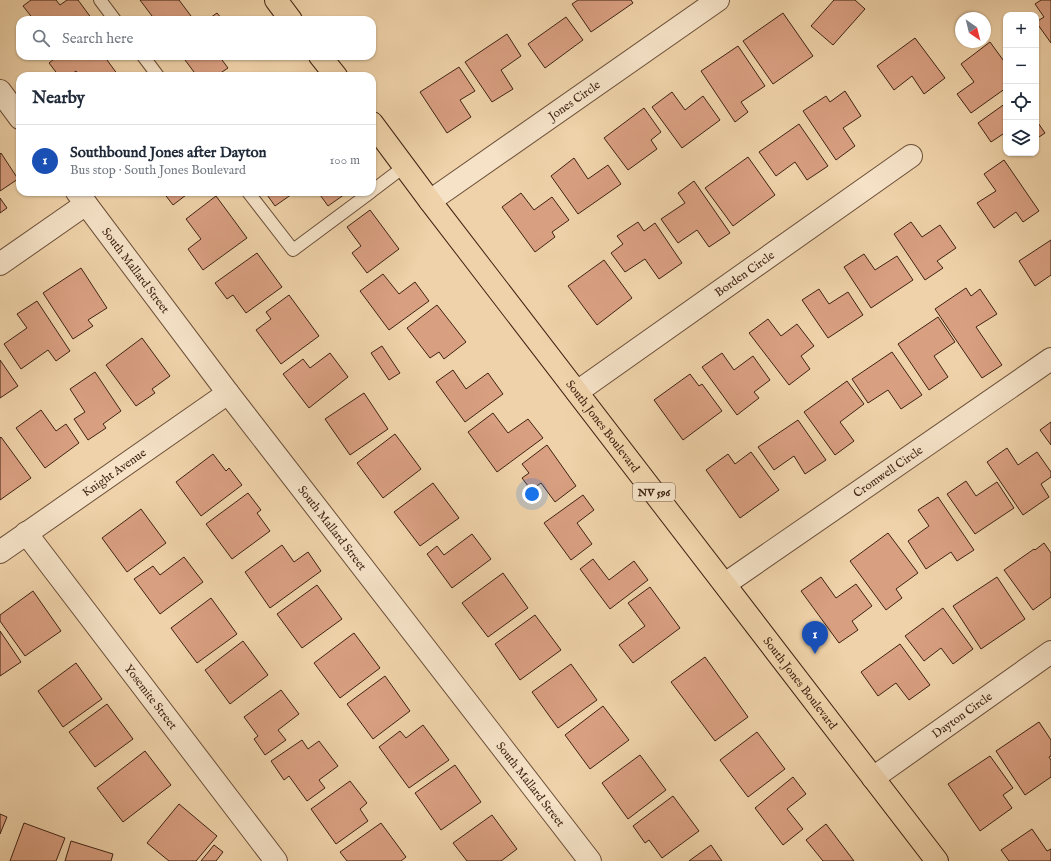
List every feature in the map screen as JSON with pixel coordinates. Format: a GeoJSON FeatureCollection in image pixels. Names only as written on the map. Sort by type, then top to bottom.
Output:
{"type":"FeatureCollection","features":[{"type":"Feature","properties":{"kind":"main road"},"geometry":{"type":"LineString","coordinates":[[276,0],[288,16]]}},
{"type":"Feature","properties":{"kind":"main road"},"geometry":{"type":"LineString","coordinates":[[323,60],[333,72]]}},
{"type":"Feature","properties":{"kind":"main road","name":"South Jones Boulevard"},"geometry":{"type":"LineString","coordinates":[[376,128],[430,201],[937,861]]}},
{"type":"Feature","properties":{"kind":"street","name":"Jones Circle"},"geometry":{"type":"LineString","coordinates":[[430,201],[718,0]]}},
{"type":"Feature","properties":{"kind":"street"},"geometry":{"type":"LineString","coordinates":[[0,92],[16,113]]}},
{"type":"Feature","properties":{"kind":"street","name":"Borden Circle"},"geometry":{"type":"LineString","coordinates":[[578,392],[911,156]]}},
{"type":"Feature","properties":{"kind":"street"},"geometry":{"type":"LineString","coordinates":[[0,264],[81,198]]}},
{"type":"Feature","properties":{"kind":"street","name":"South Mallard Street"},"geometry":{"type":"LineString","coordinates":[[81,198],[228,393],[590,861]]}},
{"type":"Feature","properties":{"kind":"street","name":"Cromwell Circle"},"geometry":{"type":"LineString","coordinates":[[725,584],[1051,359]]}},
{"type":"Feature","properties":{"kind":"street","name":"Knight Avenue"},"geometry":{"type":"LineString","coordinates":[[0,552],[228,393]]}},
{"type":"Feature","properties":{"kind":"street","name":"Yosemite Street"},"geometry":{"type":"LineString","coordinates":[[26,533],[276,861]]}},
{"type":"Feature","properties":{"kind":"street","name":"Dayton Circle"},"geometry":{"type":"LineString","coordinates":[[873,778],[1051,652]]}},
{"type":"Feature","properties":{"kind":"lane"},"geometry":{"type":"LineString","coordinates":[[100,0],[112,16]]}},
{"type":"Feature","properties":{"kind":"lane"},"geometry":{"type":"LineString","coordinates":[[146,60],[155,72]]}},
{"type":"Feature","properties":{"kind":"lane"},"geometry":{"type":"LineString","coordinates":[[376,189],[405,166]]}},
{"type":"Feature","properties":{"kind":"lane"},"geometry":{"type":"LineString","coordinates":[[251,196],[293,250],[367,196]]}},
{"type":"Feature","properties":{"kind":"building"},"geometry":{"type":"Polygon","coordinates":[[[31,0],[56,0],[60,5],[67,0],[78,0],[90,16],[31,16],[23,6],[31,0]]]}},
{"type":"Feature","properties":{"kind":"building"},"geometry":{"type":"Polygon","coordinates":[[[140,0],[179,0],[191,16],[152,16],[140,0]]]}},
{"type":"Feature","properties":{"kind":"building"},"geometry":{"type":"Polygon","coordinates":[[[578,0],[631,0],[633,3],[591,32],[572,4],[578,0]]]}},
{"type":"Feature","properties":{"kind":"building"},"geometry":{"type":"Polygon","coordinates":[[[834,0],[855,0],[865,9],[833,45],[811,26],[834,0]]]}},
{"type":"Feature","properties":{"kind":"building"},"geometry":{"type":"Polygon","coordinates":[[[1041,0],[1051,0],[1051,43],[1039,26],[1039,20],[1044,17],[1035,4],[1041,0]]]}},
{"type":"Feature","properties":{"kind":"building"},"geometry":{"type":"Polygon","coordinates":[[[217,13],[220,16],[213,16],[217,13]]]}},
{"type":"Feature","properties":{"kind":"building"},"geometry":{"type":"Polygon","coordinates":[[[783,13],[813,56],[773,84],[743,41],[783,13]]]}},
{"type":"Feature","properties":{"kind":"building"},"geometry":{"type":"Polygon","coordinates":[[[566,17],[583,40],[545,68],[528,44],[566,17]]]}},
{"type":"Feature","properties":{"kind":"building"},"geometry":{"type":"Polygon","coordinates":[[[507,34],[521,56],[501,70],[513,89],[492,102],[465,62],[507,34]]]}},
{"type":"Feature","properties":{"kind":"building"},"geometry":{"type":"Polygon","coordinates":[[[915,38],[945,78],[924,94],[912,76],[894,90],[877,66],[915,38]]]}},
{"type":"Feature","properties":{"kind":"building"},"geometry":{"type":"Polygon","coordinates":[[[991,43],[1003,60],[1003,90],[971,113],[957,94],[974,82],[961,64],[982,48],[991,48],[991,43]]]}},
{"type":"Feature","properties":{"kind":"building"},"geometry":{"type":"Polygon","coordinates":[[[738,46],[765,86],[741,102],[748,112],[735,122],[701,71],[738,46]]]}},
{"type":"Feature","properties":{"kind":"building"},"geometry":{"type":"Polygon","coordinates":[[[53,60],[107,60],[116,72],[56,72],[49,63],[53,60]]]}},
{"type":"Feature","properties":{"kind":"building"},"geometry":{"type":"Polygon","coordinates":[[[185,60],[222,60],[228,68],[222,72],[194,72],[185,60]]]}},
{"type":"Feature","properties":{"kind":"building"},"geometry":{"type":"Polygon","coordinates":[[[459,67],[475,91],[460,100],[471,117],[447,133],[420,92],[459,67]]]}},
{"type":"Feature","properties":{"kind":"building"},"geometry":{"type":"Polygon","coordinates":[[[845,91],[861,116],[843,128],[855,146],[836,160],[803,111],[826,96],[830,102],[845,91]]]}},
{"type":"Feature","properties":{"kind":"building"},"geometry":{"type":"Polygon","coordinates":[[[672,92],[685,110],[703,96],[720,120],[682,148],[652,107],[672,92]]]}},
{"type":"Feature","properties":{"kind":"building"},"geometry":{"type":"Polygon","coordinates":[[[1003,105],[1003,134],[991,142],[978,123],[1003,105]]]}},
{"type":"Feature","properties":{"kind":"building"},"geometry":{"type":"Polygon","coordinates":[[[644,108],[661,132],[651,140],[657,149],[628,170],[604,138],[644,108]]]}},
{"type":"Feature","properties":{"kind":"building"},"geometry":{"type":"Polygon","coordinates":[[[799,124],[828,166],[807,180],[795,162],[776,176],[759,152],[799,124]]]}},
{"type":"Feature","properties":{"kind":"building"},"geometry":{"type":"Polygon","coordinates":[[[1039,124],[1045,133],[1039,137],[1039,124]]]}},
{"type":"Feature","properties":{"kind":"building"},"geometry":{"type":"Polygon","coordinates":[[[1,153],[16,176],[16,180],[0,191],[1,153]]]}},
{"type":"Feature","properties":{"kind":"building"},"geometry":{"type":"Polygon","coordinates":[[[748,157],[775,195],[733,226],[705,188],[748,157]]]}},
{"type":"Feature","properties":{"kind":"building"},"geometry":{"type":"Polygon","coordinates":[[[574,158],[588,179],[608,165],[621,184],[578,214],[551,176],[574,158]]]}},
{"type":"Feature","properties":{"kind":"building"},"geometry":{"type":"Polygon","coordinates":[[[1004,160],[1039,211],[1023,222],[1016,212],[994,228],[977,203],[996,191],[984,174],[1004,160]]]}},
{"type":"Feature","properties":{"kind":"building"},"geometry":{"type":"Polygon","coordinates":[[[694,181],[730,233],[709,247],[697,230],[678,243],[661,219],[685,203],[678,193],[694,181]]]}},
{"type":"Feature","properties":{"kind":"building"},"geometry":{"type":"Polygon","coordinates":[[[521,193],[534,210],[552,197],[569,220],[552,232],[555,237],[535,252],[502,207],[521,193]]]}},
{"type":"Feature","properties":{"kind":"building"},"geometry":{"type":"Polygon","coordinates":[[[166,196],[185,196],[173,205],[166,196]]]}},
{"type":"Feature","properties":{"kind":"building"},"geometry":{"type":"Polygon","coordinates":[[[216,196],[247,238],[203,270],[188,249],[201,239],[186,219],[216,196]]]}},
{"type":"Feature","properties":{"kind":"building"},"geometry":{"type":"Polygon","coordinates":[[[268,196],[289,196],[275,206],[268,196]]]}},
{"type":"Feature","properties":{"kind":"building"},"geometry":{"type":"Polygon","coordinates":[[[321,196],[342,196],[328,206],[321,196]]]}},
{"type":"Feature","properties":{"kind":"building"},"geometry":{"type":"Polygon","coordinates":[[[0,198],[7,208],[0,213],[0,198]]]}},
{"type":"Feature","properties":{"kind":"building"},"geometry":{"type":"Polygon","coordinates":[[[370,210],[399,249],[367,273],[352,253],[361,246],[347,227],[370,210]]]}},
{"type":"Feature","properties":{"kind":"building"},"geometry":{"type":"Polygon","coordinates":[[[638,222],[644,231],[655,223],[682,263],[659,279],[645,259],[625,272],[611,253],[623,244],[617,236],[638,222]]]}},
{"type":"Feature","properties":{"kind":"building"},"geometry":{"type":"Polygon","coordinates":[[[911,222],[922,237],[940,225],[956,248],[937,261],[943,268],[925,280],[894,234],[911,222]]]}},
{"type":"Feature","properties":{"kind":"building"},"geometry":{"type":"Polygon","coordinates":[[[1051,240],[1051,275],[1035,286],[1019,261],[1051,240]]]}},
{"type":"Feature","properties":{"kind":"building"},"geometry":{"type":"Polygon","coordinates":[[[257,253],[282,287],[246,313],[233,295],[227,299],[215,283],[257,253]]]}},
{"type":"Feature","properties":{"kind":"building"},"geometry":{"type":"Polygon","coordinates":[[[864,254],[875,270],[897,256],[913,280],[871,308],[844,267],[864,254]]]}},
{"type":"Feature","properties":{"kind":"building"},"geometry":{"type":"Polygon","coordinates":[[[604,260],[632,298],[597,325],[568,286],[604,260]]]}},
{"type":"Feature","properties":{"kind":"building"},"geometry":{"type":"Polygon","coordinates":[[[81,268],[107,308],[88,320],[93,326],[73,339],[43,293],[81,268]]]}},
{"type":"Feature","properties":{"kind":"building"},"geometry":{"type":"Polygon","coordinates":[[[383,274],[399,294],[415,282],[429,301],[389,330],[360,291],[383,274]]]}},
{"type":"Feature","properties":{"kind":"building"},"geometry":{"type":"Polygon","coordinates":[[[966,288],[971,296],[980,289],[997,314],[976,327],[1002,365],[982,378],[935,309],[966,288]]]}},
{"type":"Feature","properties":{"kind":"building"},"geometry":{"type":"Polygon","coordinates":[[[819,289],[829,304],[848,292],[863,315],[828,338],[802,300],[819,289]]]}},
{"type":"Feature","properties":{"kind":"building"},"geometry":{"type":"Polygon","coordinates":[[[289,295],[319,336],[281,364],[256,330],[271,319],[266,312],[289,295]]]}},
{"type":"Feature","properties":{"kind":"building"},"geometry":{"type":"Polygon","coordinates":[[[37,301],[70,351],[56,361],[48,350],[21,369],[4,344],[27,328],[17,314],[37,301]]]}},
{"type":"Feature","properties":{"kind":"building"},"geometry":{"type":"Polygon","coordinates":[[[437,305],[466,342],[444,359],[439,352],[430,358],[407,328],[437,305]]]}},
{"type":"Feature","properties":{"kind":"building"},"geometry":{"type":"Polygon","coordinates":[[[938,317],[955,342],[934,356],[948,377],[929,390],[898,344],[938,317]]]}},
{"type":"Feature","properties":{"kind":"building"},"geometry":{"type":"Polygon","coordinates":[[[768,319],[781,336],[797,324],[814,346],[801,356],[810,369],[789,385],[749,333],[768,319]]]}},
{"type":"Feature","properties":{"kind":"building"},"geometry":{"type":"Polygon","coordinates":[[[142,338],[170,376],[152,389],[155,393],[136,406],[106,365],[142,338]]]}},
{"type":"Feature","properties":{"kind":"building"},"geometry":{"type":"Polygon","coordinates":[[[382,346],[400,373],[389,380],[371,353],[382,346]]]}},
{"type":"Feature","properties":{"kind":"building"},"geometry":{"type":"Polygon","coordinates":[[[892,352],[922,395],[901,409],[888,390],[868,403],[852,379],[892,352]]]}},
{"type":"Feature","properties":{"kind":"building"},"geometry":{"type":"Polygon","coordinates":[[[330,353],[348,377],[309,408],[283,374],[303,359],[310,368],[330,353]]]}},
{"type":"Feature","properties":{"kind":"building"},"geometry":{"type":"Polygon","coordinates":[[[722,353],[734,370],[753,356],[770,380],[754,392],[759,398],[737,415],[702,367],[722,353]]]}},
{"type":"Feature","properties":{"kind":"building"},"geometry":{"type":"Polygon","coordinates":[[[0,360],[18,386],[0,398],[0,360]]]}},
{"type":"Feature","properties":{"kind":"building"},"geometry":{"type":"Polygon","coordinates":[[[453,370],[466,389],[488,373],[503,394],[465,422],[436,382],[453,370]]]}},
{"type":"Feature","properties":{"kind":"building"},"geometry":{"type":"Polygon","coordinates":[[[95,372],[121,411],[103,424],[106,428],[88,440],[74,419],[85,412],[70,389],[95,372]]]}},
{"type":"Feature","properties":{"kind":"building"},"geometry":{"type":"Polygon","coordinates":[[[690,374],[699,386],[702,384],[722,411],[683,440],[654,400],[690,374]]]}},
{"type":"Feature","properties":{"kind":"building"},"geometry":{"type":"Polygon","coordinates":[[[847,381],[864,404],[840,422],[854,441],[835,455],[804,412],[847,381]]]}},
{"type":"Feature","properties":{"kind":"building"},"geometry":{"type":"Polygon","coordinates":[[[364,393],[388,429],[350,455],[325,419],[364,393]]]}},
{"type":"Feature","properties":{"kind":"building"},"geometry":{"type":"Polygon","coordinates":[[[41,410],[56,431],[66,424],[79,443],[45,468],[16,428],[41,410]]]}},
{"type":"Feature","properties":{"kind":"building"},"geometry":{"type":"Polygon","coordinates":[[[493,413],[508,433],[528,419],[543,438],[497,472],[468,432],[493,413]]]}},
{"type":"Feature","properties":{"kind":"building"},"geometry":{"type":"Polygon","coordinates":[[[798,420],[826,460],[805,474],[794,456],[774,470],[758,447],[798,420]]]}},
{"type":"Feature","properties":{"kind":"building"},"geometry":{"type":"Polygon","coordinates":[[[1051,422],[1051,445],[1040,430],[1051,422]]]}},
{"type":"Feature","properties":{"kind":"building"},"geometry":{"type":"Polygon","coordinates":[[[395,434],[421,469],[383,498],[357,463],[395,434]]]}},
{"type":"Feature","properties":{"kind":"building"},"geometry":{"type":"Polygon","coordinates":[[[1,437],[31,478],[0,500],[0,438],[1,437]]]}},
{"type":"Feature","properties":{"kind":"building"},"geometry":{"type":"Polygon","coordinates":[[[547,445],[576,486],[555,502],[541,483],[531,490],[522,478],[529,473],[522,464],[547,445]]]}},
{"type":"Feature","properties":{"kind":"building"},"geometry":{"type":"Polygon","coordinates":[[[1007,448],[1018,465],[1037,452],[1051,472],[1051,477],[1041,484],[1049,497],[1023,515],[987,462],[1007,448]]]}},
{"type":"Feature","properties":{"kind":"building"},"geometry":{"type":"Polygon","coordinates":[[[751,452],[779,490],[740,518],[706,470],[728,454],[735,464],[751,452]]]}},
{"type":"Feature","properties":{"kind":"building"},"geometry":{"type":"Polygon","coordinates":[[[213,454],[226,471],[229,468],[242,485],[201,516],[176,482],[213,454]]]}},
{"type":"Feature","properties":{"kind":"building"},"geometry":{"type":"Polygon","coordinates":[[[966,481],[976,496],[997,482],[1014,508],[975,534],[947,494],[966,481]]]}},
{"type":"Feature","properties":{"kind":"building"},"geometry":{"type":"Polygon","coordinates":[[[433,483],[459,518],[420,546],[394,512],[433,483]]]}},
{"type":"Feature","properties":{"kind":"building"},"geometry":{"type":"Polygon","coordinates":[[[248,493],[261,510],[257,513],[270,531],[232,559],[206,524],[248,493]]]}},
{"type":"Feature","properties":{"kind":"building"},"geometry":{"type":"Polygon","coordinates":[[[583,495],[594,510],[577,523],[592,544],[571,560],[544,523],[583,495]]]}},
{"type":"Feature","properties":{"kind":"building"},"geometry":{"type":"Polygon","coordinates":[[[938,497],[974,550],[957,561],[951,552],[926,569],[908,541],[929,526],[918,510],[938,497]]]}},
{"type":"Feature","properties":{"kind":"building"},"geometry":{"type":"Polygon","coordinates":[[[141,509],[166,543],[127,572],[102,538],[141,509]]]}},
{"type":"Feature","properties":{"kind":"building"},"geometry":{"type":"Polygon","coordinates":[[[888,533],[918,573],[896,589],[902,598],[886,610],[850,561],[888,533]]]}},
{"type":"Feature","properties":{"kind":"building"},"geometry":{"type":"Polygon","coordinates":[[[472,534],[491,559],[452,588],[427,554],[437,546],[444,555],[472,534]]]}},
{"type":"Feature","properties":{"kind":"building"},"geometry":{"type":"Polygon","coordinates":[[[1044,543],[1051,553],[1051,597],[1033,610],[1004,570],[1044,543]]]}},
{"type":"Feature","properties":{"kind":"building"},"geometry":{"type":"Polygon","coordinates":[[[282,545],[294,562],[308,552],[321,571],[270,608],[245,572],[282,545]]]}},
{"type":"Feature","properties":{"kind":"building"},"geometry":{"type":"Polygon","coordinates":[[[184,557],[203,582],[160,614],[134,579],[153,566],[160,575],[184,557]]]}},
{"type":"Feature","properties":{"kind":"building"},"geometry":{"type":"Polygon","coordinates":[[[593,559],[609,580],[634,561],[648,580],[610,609],[580,569],[593,559]]]}},
{"type":"Feature","properties":{"kind":"building"},"geometry":{"type":"Polygon","coordinates":[[[503,573],[528,608],[488,637],[462,603],[503,573]]]}},
{"type":"Feature","properties":{"kind":"building"},"geometry":{"type":"Polygon","coordinates":[[[821,577],[836,598],[856,584],[872,606],[852,621],[858,630],[839,643],[801,591],[821,577]]]}},
{"type":"Feature","properties":{"kind":"building"},"geometry":{"type":"Polygon","coordinates":[[[997,577],[1025,619],[981,649],[953,606],[997,577]]]}},
{"type":"Feature","properties":{"kind":"building"},"geometry":{"type":"Polygon","coordinates":[[[317,585],[342,619],[302,648],[277,614],[317,585]]]}},
{"type":"Feature","properties":{"kind":"building"},"geometry":{"type":"Polygon","coordinates":[[[650,587],[680,628],[633,663],[619,645],[645,626],[628,603],[650,587]]]}},
{"type":"Feature","properties":{"kind":"building"},"geometry":{"type":"Polygon","coordinates":[[[33,591],[61,631],[25,656],[0,621],[0,615],[33,591]]]}},
{"type":"Feature","properties":{"kind":"building"},"geometry":{"type":"Polygon","coordinates":[[[211,598],[237,634],[197,663],[171,628],[211,598]]]}},
{"type":"Feature","properties":{"kind":"building"},"geometry":{"type":"Polygon","coordinates":[[[943,608],[973,649],[953,664],[941,648],[924,661],[905,636],[943,608]]]}},
{"type":"Feature","properties":{"kind":"building"},"geometry":{"type":"Polygon","coordinates":[[[535,615],[561,650],[520,680],[495,644],[535,615]]]}},
{"type":"Feature","properties":{"kind":"building"},"geometry":{"type":"Polygon","coordinates":[[[0,631],[21,662],[0,676],[0,631]]]}},
{"type":"Feature","properties":{"kind":"building"},"geometry":{"type":"Polygon","coordinates":[[[354,633],[380,668],[340,698],[314,663],[354,633]]]}},
{"type":"Feature","properties":{"kind":"building"},"geometry":{"type":"Polygon","coordinates":[[[243,641],[268,675],[230,704],[205,670],[243,641]]]}},
{"type":"Feature","properties":{"kind":"building"},"geometry":{"type":"Polygon","coordinates":[[[900,644],[930,685],[909,700],[896,683],[878,696],[861,672],[900,644]]]}},
{"type":"Feature","properties":{"kind":"building"},"geometry":{"type":"Polygon","coordinates":[[[705,657],[748,717],[715,741],[671,682],[705,657]]]}},
{"type":"Feature","properties":{"kind":"building"},"geometry":{"type":"Polygon","coordinates":[[[76,663],[102,699],[63,727],[38,691],[76,663]]]}},
{"type":"Feature","properties":{"kind":"building"},"geometry":{"type":"Polygon","coordinates":[[[571,664],[597,700],[558,728],[532,692],[571,664]]]}},
{"type":"Feature","properties":{"kind":"building"},"geometry":{"type":"Polygon","coordinates":[[[385,676],[410,711],[373,739],[347,704],[385,676]]]}},
{"type":"Feature","properties":{"kind":"building"},"geometry":{"type":"Polygon","coordinates":[[[281,690],[299,714],[278,730],[286,740],[265,755],[254,739],[258,736],[244,717],[281,690]]]}},
{"type":"Feature","properties":{"kind":"building"},"geometry":{"type":"Polygon","coordinates":[[[107,704],[133,739],[95,767],[69,732],[107,704]]]}},
{"type":"Feature","properties":{"kind":"building"},"geometry":{"type":"Polygon","coordinates":[[[603,706],[629,740],[590,769],[565,735],[603,706]]]}},
{"type":"Feature","properties":{"kind":"building"},"geometry":{"type":"Polygon","coordinates":[[[1039,722],[1051,740],[1051,756],[1049,757],[1051,760],[1051,777],[1025,795],[996,751],[1039,722]]]}},
{"type":"Feature","properties":{"kind":"building"},"geometry":{"type":"Polygon","coordinates":[[[423,725],[449,760],[409,788],[379,747],[400,731],[406,738],[423,725]]]}},
{"type":"Feature","properties":{"kind":"building"},"geometry":{"type":"Polygon","coordinates":[[[757,732],[785,769],[748,797],[720,760],[757,732]]]}},
{"type":"Feature","properties":{"kind":"building"},"geometry":{"type":"Polygon","coordinates":[[[302,740],[308,749],[319,741],[338,766],[319,780],[325,788],[307,801],[289,776],[284,780],[271,761],[302,740]]]}},
{"type":"Feature","properties":{"kind":"building"},"geometry":{"type":"Polygon","coordinates":[[[145,751],[171,785],[123,822],[97,788],[145,751]]]}},
{"type":"Feature","properties":{"kind":"building"},"geometry":{"type":"Polygon","coordinates":[[[640,755],[666,790],[628,819],[602,783],[640,755]]]}},
{"type":"Feature","properties":{"kind":"building"},"geometry":{"type":"Polygon","coordinates":[[[990,756],[1013,788],[1003,795],[1012,808],[980,831],[948,784],[990,756]]]}},
{"type":"Feature","properties":{"kind":"building"},"geometry":{"type":"Polygon","coordinates":[[[455,765],[481,802],[441,830],[415,793],[455,765]]]}},
{"type":"Feature","properties":{"kind":"building"},"geometry":{"type":"Polygon","coordinates":[[[793,777],[806,794],[787,809],[803,829],[783,845],[755,808],[793,777]]]}},
{"type":"Feature","properties":{"kind":"building"},"geometry":{"type":"Polygon","coordinates":[[[350,781],[367,803],[360,809],[368,821],[336,844],[311,809],[350,781]]]}},
{"type":"Feature","properties":{"kind":"building"},"geometry":{"type":"Polygon","coordinates":[[[673,796],[699,831],[662,858],[649,840],[645,843],[633,826],[673,796]]]}},
{"type":"Feature","properties":{"kind":"building"},"geometry":{"type":"Polygon","coordinates":[[[179,804],[217,836],[196,861],[169,861],[147,843],[179,804]]]}},
{"type":"Feature","properties":{"kind":"building"},"geometry":{"type":"Polygon","coordinates":[[[0,814],[7,817],[0,834],[0,814]]]}},
{"type":"Feature","properties":{"kind":"building"},"geometry":{"type":"Polygon","coordinates":[[[492,815],[517,849],[501,861],[467,861],[453,843],[492,815]]]}},
{"type":"Feature","properties":{"kind":"building"},"geometry":{"type":"Polygon","coordinates":[[[24,823],[65,838],[56,861],[10,861],[24,823]]]}},
{"type":"Feature","properties":{"kind":"building"},"geometry":{"type":"Polygon","coordinates":[[[381,823],[406,857],[401,861],[347,861],[340,852],[381,823]]]}},
{"type":"Feature","properties":{"kind":"building"},"geometry":{"type":"Polygon","coordinates":[[[826,824],[854,861],[823,861],[806,840],[826,824]]]}},
{"type":"Feature","properties":{"kind":"building"},"geometry":{"type":"Polygon","coordinates":[[[1032,829],[1047,851],[1051,849],[1051,861],[1009,861],[1001,850],[1032,829]]]}},
{"type":"Feature","properties":{"kind":"building"},"geometry":{"type":"Polygon","coordinates":[[[71,841],[113,854],[111,861],[65,861],[71,841]]]}},
{"type":"Feature","properties":{"kind":"building"},"geometry":{"type":"Polygon","coordinates":[[[214,845],[223,852],[216,861],[201,861],[214,845]]]}},
{"type":"Feature","properties":{"kind":"building"},"geometry":{"type":"Polygon","coordinates":[[[711,845],[722,861],[689,861],[711,845]]]}},
{"type":"Feature","properties":{"kind":"place","name":"Southbound Jones after Dayton"},"geometry":{"type":"Point","coordinates":[815,654]}}]}
